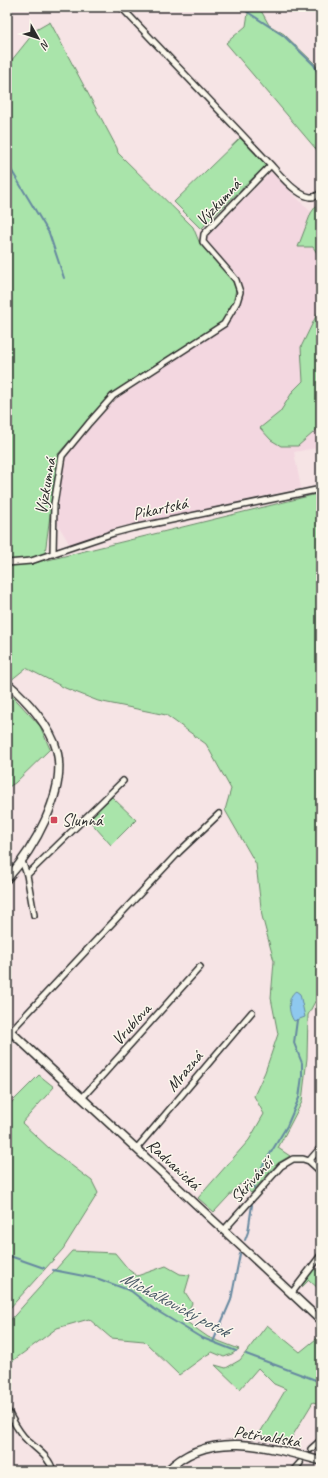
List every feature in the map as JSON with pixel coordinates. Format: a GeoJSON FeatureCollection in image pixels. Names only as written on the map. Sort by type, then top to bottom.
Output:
{"type":"FeatureCollection","features":[{"type":"Feature","properties":{"kind":"street"},"geometry":{"type":"LineString","coordinates":[[121,7],[293,188],[298,192],[314,197],[321,192]]}},
{"type":"Feature","properties":{"kind":"street","name":"Výzkumná"},"geometry":{"type":"LineString","coordinates":[[54,554],[54,504],[62,456],[113,396],[224,324],[237,302],[240,289],[236,280],[202,242],[204,234],[271,165]]}},
{"type":"Feature","properties":{"kind":"street","name":"Pikartská"},"geometry":{"type":"LineString","coordinates":[[7,563],[31,562],[114,533],[133,528],[321,489]]}},
{"type":"Feature","properties":{"kind":"street"},"geometry":{"type":"LineString","coordinates":[[7,683],[26,702],[44,724],[54,743],[58,759],[57,782],[50,806],[37,838],[22,861],[7,879]]}},
{"type":"Feature","properties":{"kind":"street"},"geometry":{"type":"LineString","coordinates":[[27,875],[123,781]]}},
{"type":"Feature","properties":{"kind":"street"},"geometry":{"type":"LineString","coordinates":[[8,1032],[174,858],[219,814]]}},
{"type":"Feature","properties":{"kind":"street"},"geometry":{"type":"LineString","coordinates":[[22,861],[27,875],[34,915]]}},
{"type":"Feature","properties":{"kind":"street","name":"Vrublova"},"geometry":{"type":"LineString","coordinates":[[82,1098],[200,968]]}},
{"type":"Feature","properties":{"kind":"street","name":"Mrazná"},"geometry":{"type":"LineString","coordinates":[[136,1149],[252,1012]]}},
{"type":"Feature","properties":{"kind":"street","name":"Radvanická"},"geometry":{"type":"LineString","coordinates":[[8,1032],[82,1098],[321,1321]]}},
{"type":"Feature","properties":{"kind":"street"},"geometry":{"type":"LineString","coordinates":[[321,1146],[309,1161],[321,1172]]}},
{"type":"Feature","properties":{"kind":"street","name":"Skřivánčí"},"geometry":{"type":"LineString","coordinates":[[224,1230],[281,1166],[293,1159],[309,1161]]}},
{"type":"Feature","properties":{"kind":"street"},"geometry":{"type":"LineString","coordinates":[[291,1294],[321,1255]]}},
{"type":"Feature","properties":{"kind":"street"},"geometry":{"type":"LineString","coordinates":[[7,1410],[16,1426],[26,1439],[48,1458],[53,1471]]}},
{"type":"Feature","properties":{"kind":"street"},"geometry":{"type":"LineString","coordinates":[[311,1449],[321,1440]]}},
{"type":"Feature","properties":{"kind":"street","name":"Petřvaldská"},"geometry":{"type":"LineString","coordinates":[[167,1471],[183,1457],[206,1447],[220,1444],[257,1447],[300,1455],[321,1461]]}},
{"type":"Feature","properties":{"kind":"street"},"geometry":{"type":"LineString","coordinates":[[293,1471],[300,1463]]}},
{"type":"Feature","properties":{"kind":"shaded area"},"geometry":{"type":"Polygon","coordinates":[[[271,172],[321,222],[321,447],[294,452],[301,488],[122,526],[70,545],[57,523],[55,516],[67,453],[115,400],[226,325],[241,301],[243,288],[237,274],[206,242],[207,236],[271,172]]]}},
{"type":"Feature","properties":{"kind":"green space"},"geometry":{"type":"Polygon","coordinates":[[[249,7],[259,7],[269,25],[284,34],[315,64],[321,75],[321,155],[226,43],[246,26],[249,7]]]}},
{"type":"Feature","properties":{"kind":"green space"},"geometry":{"type":"Polygon","coordinates":[[[50,22],[117,148],[118,153],[193,227],[200,244],[232,280],[236,288],[234,300],[223,321],[112,393],[58,454],[44,561],[321,493],[321,990],[308,1015],[307,1058],[302,1102],[278,1148],[290,1156],[278,1163],[251,1193],[240,1184],[214,1212],[198,1198],[249,1140],[264,1114],[254,1096],[265,1072],[278,1034],[271,998],[274,961],[262,916],[256,864],[225,810],[231,789],[206,744],[166,715],[98,701],[65,688],[26,668],[10,681],[7,688],[7,126],[10,123],[11,117],[7,110],[7,66],[36,30],[50,22]]]}},
{"type":"Feature","properties":{"kind":"green space"},"geometry":{"type":"Polygon","coordinates":[[[240,138],[266,165],[201,229],[174,202],[240,138]]]}},
{"type":"Feature","properties":{"kind":"green space"},"geometry":{"type":"Polygon","coordinates":[[[321,199],[321,259],[313,247],[298,247],[311,213],[321,199]]]}},
{"type":"Feature","properties":{"kind":"green space"},"geometry":{"type":"Polygon","coordinates":[[[318,312],[321,313],[321,426],[298,446],[281,446],[271,440],[260,428],[280,412],[293,391],[303,381],[301,347],[318,312]]]}},
{"type":"Feature","properties":{"kind":"green space"},"geometry":{"type":"Polygon","coordinates":[[[7,690],[40,726],[50,749],[15,783],[7,788],[7,690]]]}},
{"type":"Feature","properties":{"kind":"green space"},"geometry":{"type":"Polygon","coordinates":[[[112,797],[136,820],[111,845],[88,819],[112,797]]]}},
{"type":"Feature","properties":{"kind":"green space"},"geometry":{"type":"Polygon","coordinates":[[[39,1075],[54,1087],[22,1123],[50,1149],[92,1181],[98,1193],[63,1249],[9,1309],[7,1308],[7,1107],[39,1075]]]}},
{"type":"Feature","properties":{"kind":"green space"},"geometry":{"type":"Polygon","coordinates":[[[72,1251],[115,1253],[129,1270],[137,1276],[166,1266],[180,1274],[190,1275],[185,1292],[192,1303],[184,1320],[208,1337],[239,1349],[224,1357],[212,1352],[179,1375],[144,1341],[111,1338],[89,1319],[57,1328],[7,1365],[7,1324],[72,1251]]]}},
{"type":"Feature","properties":{"kind":"green space"},"geometry":{"type":"Polygon","coordinates":[[[313,1268],[321,1273],[321,1291],[309,1280],[302,1287],[300,1285],[313,1268]]]}},
{"type":"Feature","properties":{"kind":"green space"},"geometry":{"type":"Polygon","coordinates":[[[267,1325],[300,1352],[321,1335],[321,1405],[313,1402],[290,1440],[258,1436],[286,1389],[274,1384],[258,1368],[240,1389],[215,1365],[226,1368],[240,1360],[267,1325]]]}},
{"type":"Feature","properties":{"kind":"water"},"geometry":{"type":"Polygon","coordinates":[[[296,991],[300,994],[305,1017],[294,1021],[289,1005],[293,993],[296,991]]]}},
{"type":"Feature","properties":{"kind":"waterway"},"geometry":{"type":"LineString","coordinates":[[240,7],[284,36],[314,65],[321,79]]}},
{"type":"Feature","properties":{"kind":"waterway"},"geometry":{"type":"LineString","coordinates":[[7,163],[49,233],[64,278]]}},
{"type":"Feature","properties":{"kind":"waterway"},"geometry":{"type":"LineString","coordinates":[[254,1188],[256,1177],[287,1126],[299,1098],[302,1063],[294,1043],[297,1020]]}},
{"type":"Feature","properties":{"kind":"waterway"},"geometry":{"type":"LineString","coordinates":[[245,1240],[248,1232],[252,1205]]}},
{"type":"Feature","properties":{"kind":"waterway"},"geometry":{"type":"LineString","coordinates":[[213,1342],[231,1300],[240,1254]]}},
{"type":"Feature","properties":{"kind":"waterway","name":"Michálkovický potok"},"geometry":{"type":"LineString","coordinates":[[7,1255],[44,1268]]}},
{"type":"Feature","properties":{"kind":"waterway","name":"Michálkovický potok"},"geometry":{"type":"LineString","coordinates":[[53,1270],[99,1279],[131,1291],[154,1309],[200,1337],[236,1351]]}},
{"type":"Feature","properties":{"kind":"waterway","name":"Michálkovický potok"},"geometry":{"type":"LineString","coordinates":[[246,1354],[321,1382]]}},
{"type":"Feature","properties":{"kind":"place","name":"Slunná"},"geometry":{"type":"Point","coordinates":[54,820]}}]}
